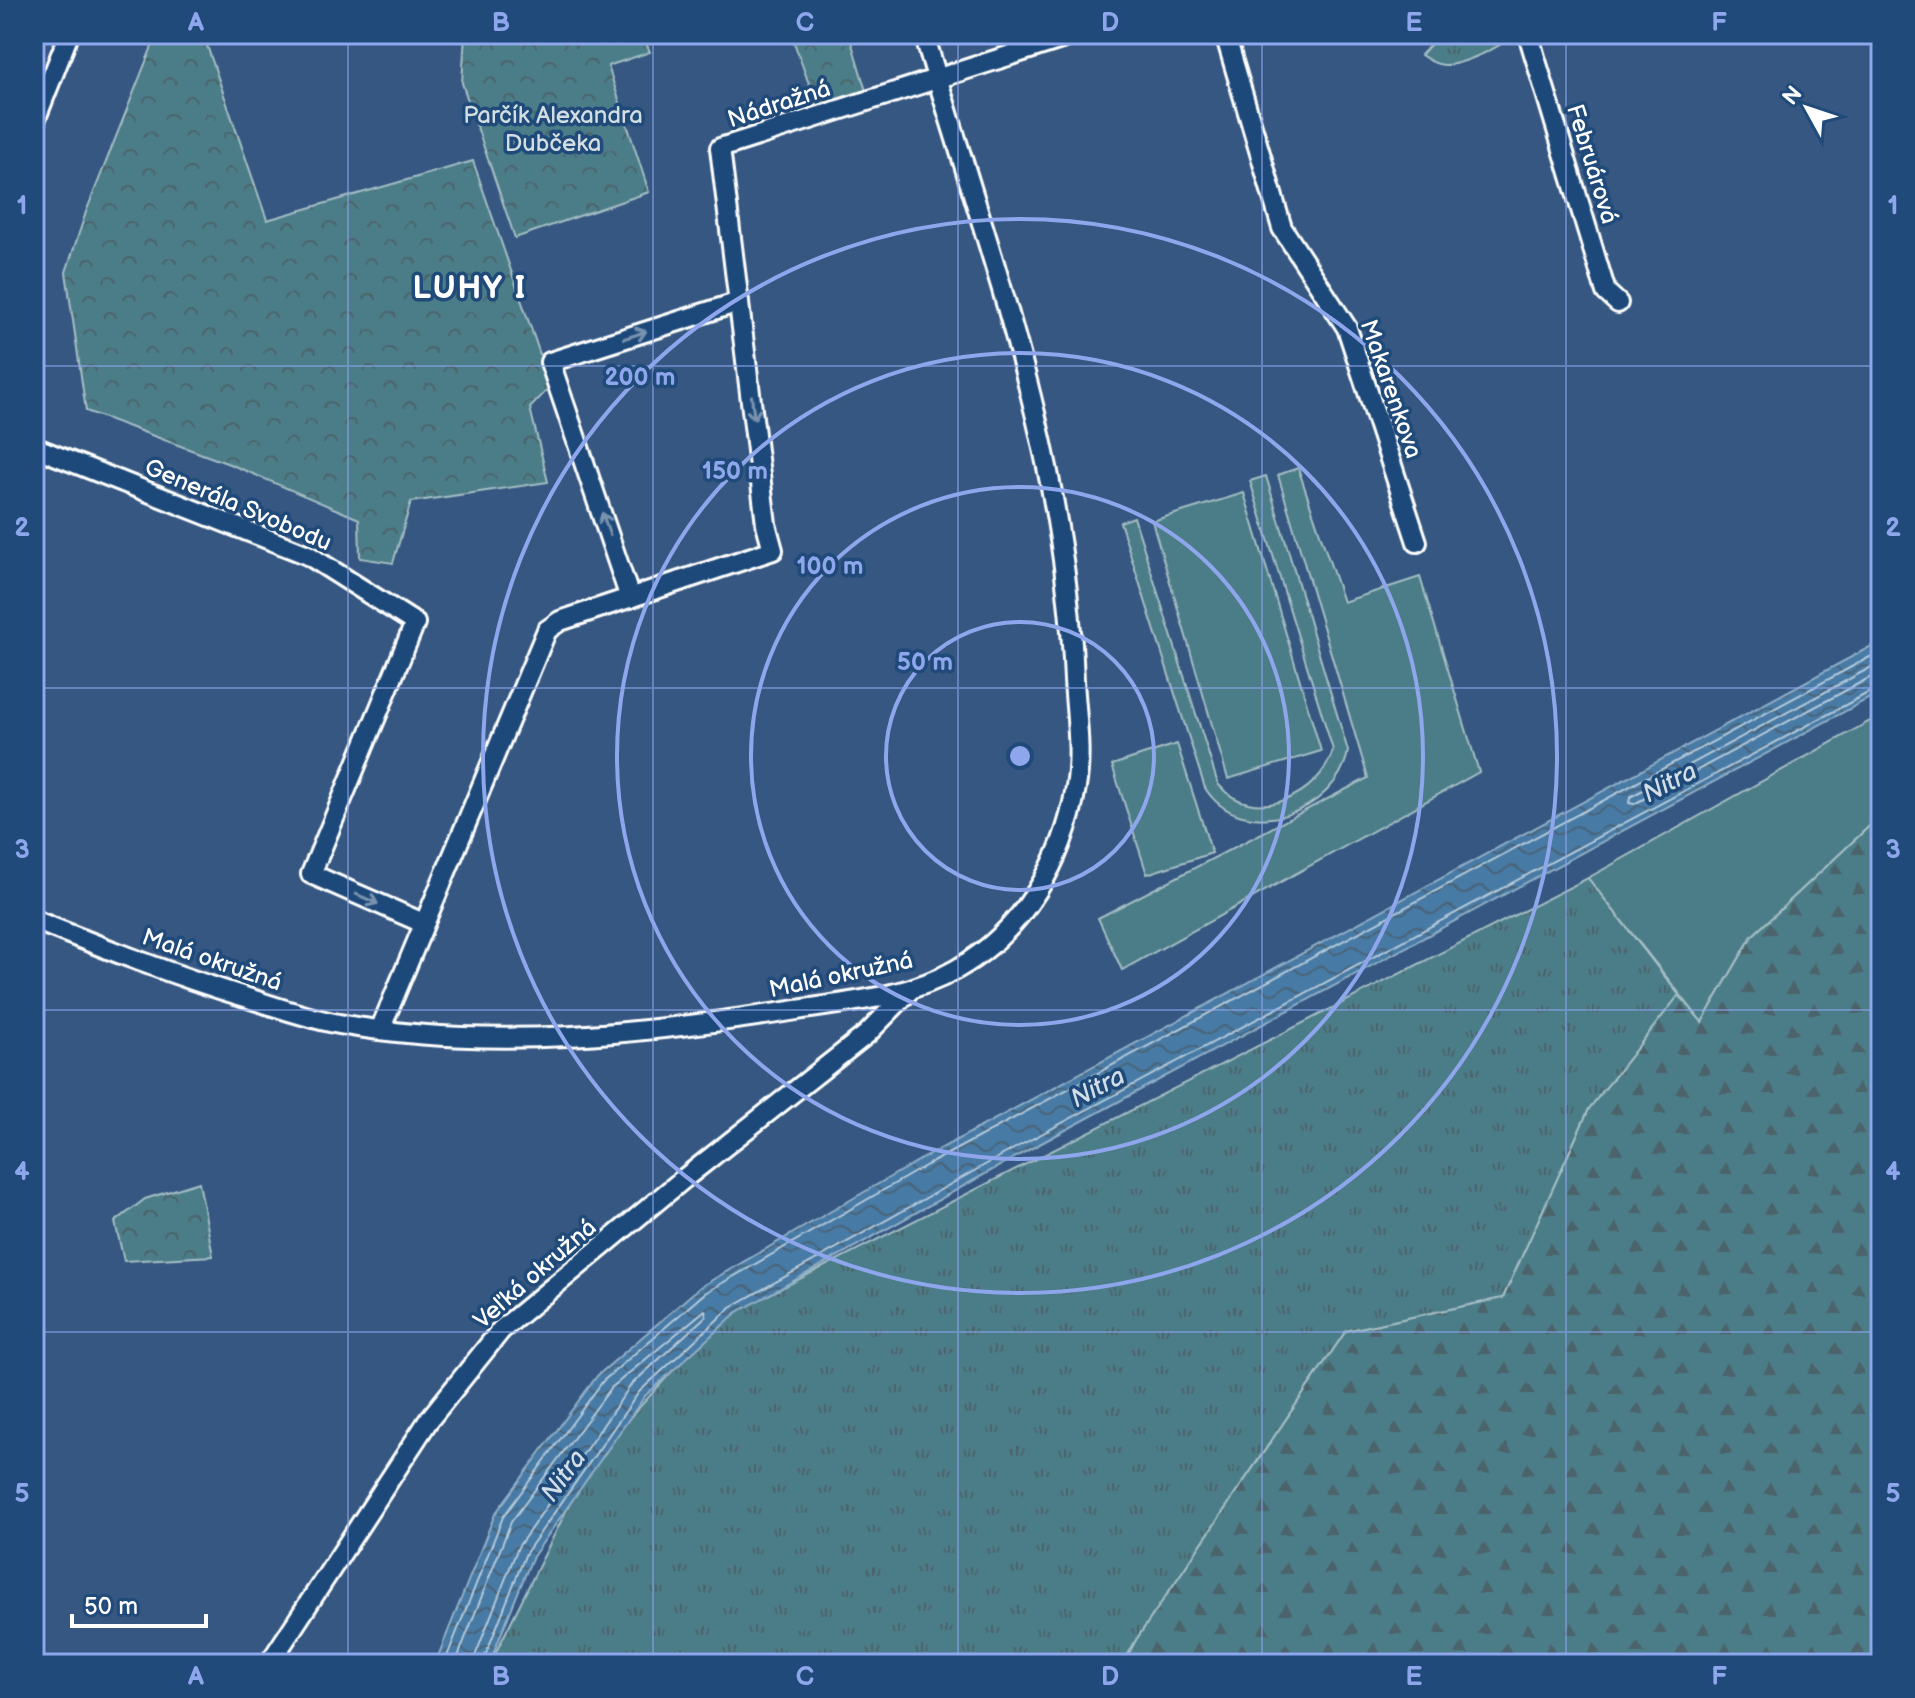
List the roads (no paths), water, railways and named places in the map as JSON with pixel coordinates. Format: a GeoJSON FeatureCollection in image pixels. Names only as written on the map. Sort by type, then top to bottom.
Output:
{"type":"FeatureCollection","features":[{"type":"Feature","properties":{"kind":"street"},"geometry":{"type":"LineString","coordinates":[[34,123],[69,34]]}},
{"type":"Feature","properties":{"kind":"street"},"geometry":{"type":"LineString","coordinates":[[924,34],[936,79],[1077,34]]}},
{"type":"Feature","properties":{"kind":"street","name":"Makarenkova"},"geometry":{"type":"LineString","coordinates":[[1225,34],[1282,228],[1347,328],[1417,542]]}},
{"type":"Feature","properties":{"kind":"street","name":"Februárová"},"geometry":{"type":"LineString","coordinates":[[1528,34],[1606,292],[1618,303]]}},
{"type":"Feature","properties":{"kind":"street","name":"Nádražná"},"geometry":{"type":"LineString","coordinates":[[630,598],[773,550],[766,524],[720,148],[936,79]]}},
{"type":"Feature","properties":{"kind":"street","name":"Malá okružná"},"geometry":{"type":"LineString","coordinates":[[34,920],[200,983],[305,1016],[380,1030],[489,1039],[604,1036],[773,1014],[910,990],[958,969],[1010,927],[1036,894],[1064,841],[1077,783],[1073,646],[1065,561],[1050,467],[1028,373],[936,79]]}},
{"type":"Feature","properties":{"kind":"street"},"geometry":{"type":"LineString","coordinates":[[380,1030],[541,637],[560,621],[630,598],[550,362],[739,302]]}},
{"type":"Feature","properties":{"kind":"street","name":"Generála Svobodu"},"geometry":{"type":"LineString","coordinates":[[34,447],[308,555],[415,623],[311,874],[423,923]]}},
{"type":"Feature","properties":{"kind":"street","name":"Veľká okružná"},"geometry":{"type":"LineString","coordinates":[[269,1664],[428,1421],[501,1330],[867,1034],[910,990]]}},
{"type":"Feature","properties":{"kind":"water","name":"Nitra"},"geometry":{"type":"Polygon","coordinates":[[[1881,641],[1881,692],[1021,1154],[736,1313],[645,1396],[532,1558],[489,1664],[435,1664],[495,1514],[597,1376],[700,1287],[923,1158],[1881,641]]]}},
{"type":"Feature","properties":{"kind":"district","name":"LUHY I"},"geometry":{"type":"Point","coordinates":[470,288]}},
{"type":"Feature","properties":{"kind":"park label","name":"Parčík Alexandra Dubčeka"},"geometry":{"type":"Point","coordinates":[553,129]}}]}
